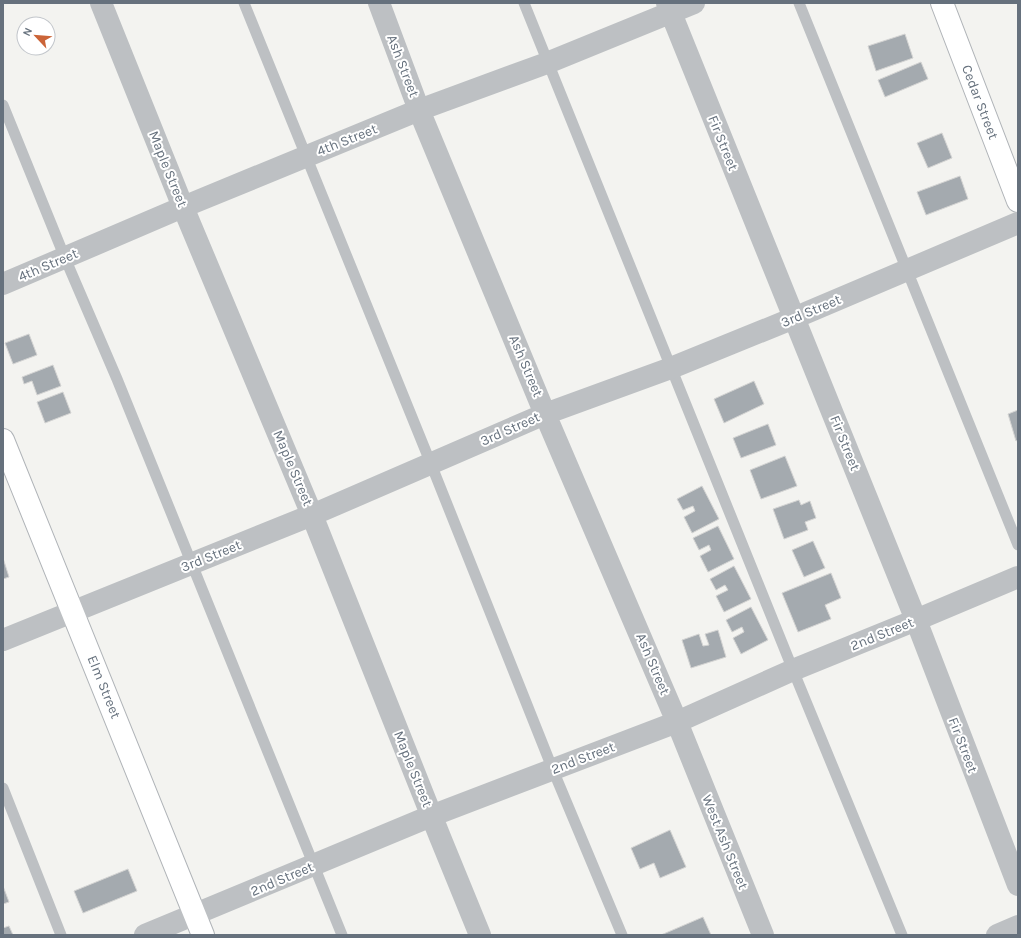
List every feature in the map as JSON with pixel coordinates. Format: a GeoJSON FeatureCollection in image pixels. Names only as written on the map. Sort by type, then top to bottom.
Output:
{"type":"FeatureCollection","features":[{"type":"Feature","properties":{"kind":"street","name":"Maple Street"},"geometry":{"type":"LineString","coordinates":[[101,3],[312,515],[431,816],[480,935]]}},
{"type":"Feature","properties":{"kind":"street","name":"Ash Street"},"geometry":{"type":"LineString","coordinates":[[379,3],[420,110],[545,414],[678,722],[688,749]]}},
{"type":"Feature","properties":{"kind":"street","name":"4th Street"},"geometry":{"type":"LineString","coordinates":[[3,284],[184,207],[420,110],[547,62],[669,8],[694,3]]}},
{"type":"Feature","properties":{"kind":"street","name":"Cedar Street"},"geometry":{"type":"LineString","coordinates":[[942,3],[1018,201]]}},
{"type":"Feature","properties":{"kind":"street","name":"Fir Street"},"geometry":{"type":"LineString","coordinates":[[669,8],[916,620],[1018,885]]}},
{"type":"Feature","properties":{"kind":"street","name":"3rd Street"},"geometry":{"type":"LineString","coordinates":[[3,640],[312,515],[545,414],[671,368],[794,318],[1018,223]]}},
{"type":"Feature","properties":{"kind":"street","name":"Elm Street"},"geometry":{"type":"LineString","coordinates":[[3,440],[74,612],[203,935]]}},
{"type":"Feature","properties":{"kind":"street","name":"2nd Street"},"geometry":{"type":"LineString","coordinates":[[145,935],[431,816],[678,722],[793,670],[916,620],[1018,576]]}},
{"type":"Feature","properties":{"kind":"street","name":"West Ash Street"},"geometry":{"type":"LineString","coordinates":[[688,749],[762,935]]}},
{"type":"Feature","properties":{"kind":"street"},"geometry":{"type":"LineString","coordinates":[[997,935],[1018,926]]}},
{"type":"Feature","properties":{"kind":"lane"},"geometry":{"type":"LineString","coordinates":[[244,3],[553,770],[622,935]]}},
{"type":"Feature","properties":{"kind":"lane"},"geometry":{"type":"LineString","coordinates":[[524,3],[793,670],[902,935]]}},
{"type":"Feature","properties":{"kind":"lane"},"geometry":{"type":"LineString","coordinates":[[799,3],[1018,545]]}},
{"type":"Feature","properties":{"kind":"lane"},"geometry":{"type":"LineString","coordinates":[[3,105],[65,258],[117,379],[342,935]]}},
{"type":"Feature","properties":{"kind":"lane"},"geometry":{"type":"LineString","coordinates":[[3,788],[61,935]]}},
{"type":"Feature","properties":{"kind":"building"},"geometry":{"type":"Polygon","coordinates":[[[905,34],[913,58],[876,71],[868,46],[905,34]]]}},
{"type":"Feature","properties":{"kind":"building"},"geometry":{"type":"Polygon","coordinates":[[[921,62],[928,79],[885,97],[878,80],[921,62]]]}},
{"type":"Feature","properties":{"kind":"building"},"geometry":{"type":"Polygon","coordinates":[[[942,133],[952,158],[928,168],[917,143],[942,133]]]}},
{"type":"Feature","properties":{"kind":"building"},"geometry":{"type":"Polygon","coordinates":[[[960,176],[968,199],[926,215],[917,192],[960,176]]]}},
{"type":"Feature","properties":{"kind":"building"},"geometry":{"type":"Polygon","coordinates":[[[29,334],[37,355],[13,364],[5,343],[29,334]]]}},
{"type":"Feature","properties":{"kind":"building"},"geometry":{"type":"Polygon","coordinates":[[[53,365],[61,386],[37,395],[32,381],[24,384],[22,377],[53,365]]]}},
{"type":"Feature","properties":{"kind":"building"},"geometry":{"type":"Polygon","coordinates":[[[754,381],[764,404],[724,423],[714,399],[754,381]]]}},
{"type":"Feature","properties":{"kind":"building"},"geometry":{"type":"Polygon","coordinates":[[[63,392],[71,413],[45,423],[37,402],[63,392]]]}},
{"type":"Feature","properties":{"kind":"building"},"geometry":{"type":"Polygon","coordinates":[[[1018,410],[1018,440],[1016,441],[1008,414],[1018,410]]]}},
{"type":"Feature","properties":{"kind":"building"},"geometry":{"type":"Polygon","coordinates":[[[768,424],[776,445],[741,458],[733,438],[768,424]]]}},
{"type":"Feature","properties":{"kind":"building"},"geometry":{"type":"Polygon","coordinates":[[[785,456],[797,486],[761,499],[750,470],[785,456]]]}},
{"type":"Feature","properties":{"kind":"building"},"geometry":{"type":"Polygon","coordinates":[[[702,486],[719,519],[692,533],[684,517],[695,511],[693,506],[683,510],[677,499],[702,486]]]}},
{"type":"Feature","properties":{"kind":"building"},"geometry":{"type":"Polygon","coordinates":[[[799,500],[801,505],[810,501],[816,518],[805,522],[808,530],[784,539],[773,509],[799,500]]]}},
{"type":"Feature","properties":{"kind":"building"},"geometry":{"type":"Polygon","coordinates":[[[718,526],[734,559],[708,572],[700,556],[711,550],[709,545],[699,550],[693,538],[718,526]]]}},
{"type":"Feature","properties":{"kind":"building"},"geometry":{"type":"Polygon","coordinates":[[[813,541],[825,568],[804,577],[792,550],[813,541]]]}},
{"type":"Feature","properties":{"kind":"building"},"geometry":{"type":"Polygon","coordinates":[[[3,558],[9,577],[3,579],[3,558]]]}},
{"type":"Feature","properties":{"kind":"building"},"geometry":{"type":"Polygon","coordinates":[[[734,566],[751,599],[724,612],[716,596],[728,590],[725,585],[716,590],[710,579],[734,566]]]}},
{"type":"Feature","properties":{"kind":"building"},"geometry":{"type":"Polygon","coordinates":[[[831,573],[841,598],[825,605],[831,619],[798,632],[782,593],[831,573]]]}},
{"type":"Feature","properties":{"kind":"building"},"geometry":{"type":"Polygon","coordinates":[[[751,607],[768,640],[741,654],[733,638],[744,632],[742,627],[732,632],[726,620],[751,607]]]}},
{"type":"Feature","properties":{"kind":"building"},"geometry":{"type":"Polygon","coordinates":[[[718,630],[726,657],[691,668],[682,640],[699,634],[703,646],[709,645],[705,634],[718,630]]]}},
{"type":"Feature","properties":{"kind":"building"},"geometry":{"type":"Polygon","coordinates":[[[670,830],[686,867],[660,878],[654,863],[640,869],[631,848],[670,830]]]}},
{"type":"Feature","properties":{"kind":"building"},"geometry":{"type":"Polygon","coordinates":[[[128,869],[137,891],[83,913],[74,891],[128,869]]]}},
{"type":"Feature","properties":{"kind":"building"},"geometry":{"type":"Polygon","coordinates":[[[3,886],[9,902],[3,904],[3,886]]]}},
{"type":"Feature","properties":{"kind":"building"},"geometry":{"type":"Polygon","coordinates":[[[703,917],[711,935],[661,935],[703,917]]]}},
{"type":"Feature","properties":{"kind":"building"},"geometry":{"type":"Polygon","coordinates":[[[9,926],[13,935],[3,935],[3,928],[9,926]]]}}]}
